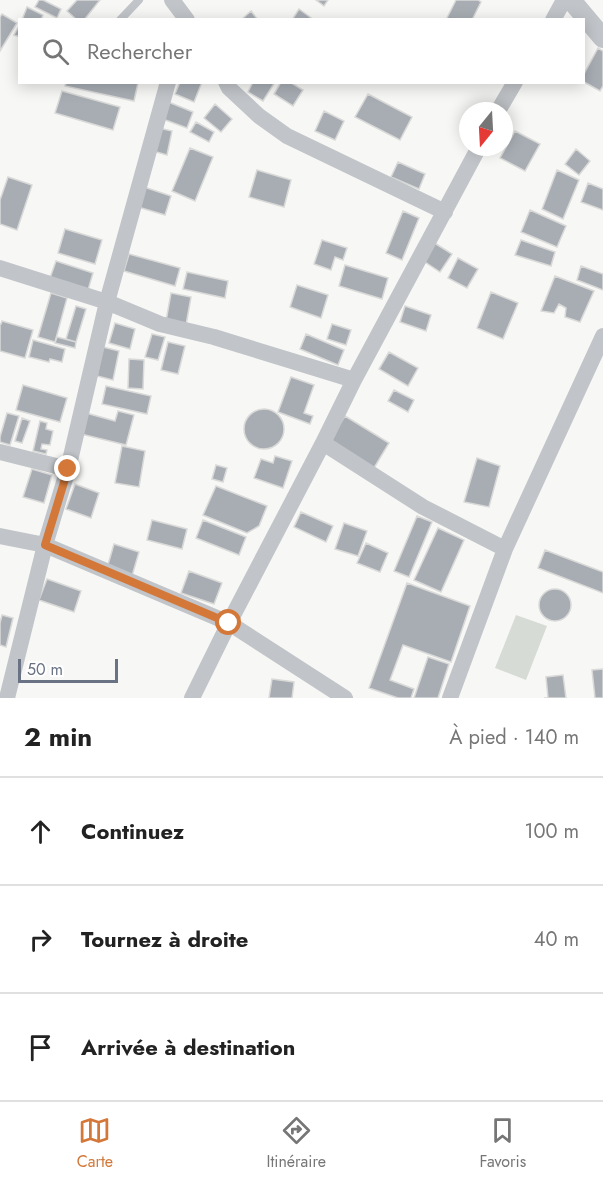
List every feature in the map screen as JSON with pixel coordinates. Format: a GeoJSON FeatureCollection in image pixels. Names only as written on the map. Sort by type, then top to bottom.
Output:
{"type":"FeatureCollection","features":[{"type":"Feature","properties":{"kind":"street"},"geometry":{"type":"LineString","coordinates":[[172,0],[185,18]]}},
{"type":"Feature","properties":{"kind":"street"},"geometry":{"type":"LineString","coordinates":[[554,18],[564,0]]}},
{"type":"Feature","properties":{"kind":"street"},"geometry":{"type":"LineString","coordinates":[[571,0],[603,38]]}},
{"type":"Feature","properties":{"kind":"street"},"geometry":{"type":"LineString","coordinates":[[7,698],[45,545],[68,469],[107,302],[167,84]]}},
{"type":"Feature","properties":{"kind":"street"},"geometry":{"type":"LineString","coordinates":[[227,84],[259,116],[287,136],[445,212]]}},
{"type":"Feature","properties":{"kind":"street"},"geometry":{"type":"LineString","coordinates":[[503,102],[514,84]]}},
{"type":"Feature","properties":{"kind":"street"},"geometry":{"type":"LineString","coordinates":[[192,698],[354,380],[474,156]]}},
{"type":"Feature","properties":{"kind":"street"},"geometry":{"type":"LineString","coordinates":[[0,268],[107,302],[160,324],[214,337],[354,380]]}},
{"type":"Feature","properties":{"kind":"street"},"geometry":{"type":"LineString","coordinates":[[450,698],[505,549],[603,336]]}},
{"type":"Feature","properties":{"kind":"street"},"geometry":{"type":"LineString","coordinates":[[323,442],[423,507],[505,549]]}},
{"type":"Feature","properties":{"kind":"street"},"geometry":{"type":"LineString","coordinates":[[0,452],[68,469]]}},
{"type":"Feature","properties":{"kind":"street"},"geometry":{"type":"LineString","coordinates":[[0,536],[45,545],[229,623],[345,698]]}},
{"type":"Feature","properties":{"kind":"lane"},"geometry":{"type":"LineString","coordinates":[[122,18],[139,0]]}},
{"type":"Feature","properties":{"kind":"shaded area"},"geometry":{"type":"Polygon","coordinates":[[[516,615],[547,626],[526,680],[495,668],[516,615]]]}},
{"type":"Feature","properties":{"kind":"building"},"geometry":{"type":"Polygon","coordinates":[[[39,0],[61,9],[57,18],[35,7],[39,0]]]}},
{"type":"Feature","properties":{"kind":"building"},"geometry":{"type":"Polygon","coordinates":[[[77,0],[100,0],[86,18],[75,18],[67,11],[77,0]]]}},
{"type":"Feature","properties":{"kind":"building"},"geometry":{"type":"Polygon","coordinates":[[[316,0],[328,0],[324,6],[316,0]]]}},
{"type":"Feature","properties":{"kind":"building"},"geometry":{"type":"Polygon","coordinates":[[[456,0],[481,2],[473,18],[447,18],[456,0]]]}},
{"type":"Feature","properties":{"kind":"building"},"geometry":{"type":"Polygon","coordinates":[[[27,7],[43,15],[42,18],[23,18],[27,7]]]}},
{"type":"Feature","properties":{"kind":"building"},"geometry":{"type":"Polygon","coordinates":[[[299,9],[311,18],[293,18],[299,9]]]}},
{"type":"Feature","properties":{"kind":"building"},"geometry":{"type":"Polygon","coordinates":[[[251,11],[256,18],[243,18],[251,11]]]}},
{"type":"Feature","properties":{"kind":"building"},"geometry":{"type":"Polygon","coordinates":[[[2,14],[17,23],[0,51],[0,17],[2,14]]]}},
{"type":"Feature","properties":{"kind":"building"},"geometry":{"type":"Polygon","coordinates":[[[598,48],[603,51],[603,86],[600,91],[585,83],[585,72],[598,48]]]}},
{"type":"Feature","properties":{"kind":"building"},"geometry":{"type":"Polygon","coordinates":[[[66,84],[138,84],[134,101],[65,86],[66,84]]]}},
{"type":"Feature","properties":{"kind":"building"},"geometry":{"type":"Polygon","coordinates":[[[179,84],[201,84],[194,102],[175,94],[179,84]]]}},
{"type":"Feature","properties":{"kind":"building"},"geometry":{"type":"Polygon","coordinates":[[[252,84],[274,84],[263,101],[248,92],[252,84]]]}},
{"type":"Feature","properties":{"kind":"building"},"geometry":{"type":"Polygon","coordinates":[[[280,84],[293,84],[303,90],[293,106],[274,94],[280,84]]]}},
{"type":"Feature","properties":{"kind":"building"},"geometry":{"type":"Polygon","coordinates":[[[62,91],[120,107],[113,130],[55,113],[62,91]]]}},
{"type":"Feature","properties":{"kind":"building"},"geometry":{"type":"Polygon","coordinates":[[[368,94],[412,117],[400,140],[355,117],[368,94]]]}},
{"type":"Feature","properties":{"kind":"building"},"geometry":{"type":"Polygon","coordinates":[[[166,101],[193,112],[187,128],[160,118],[166,101]]]}},
{"type":"Feature","properties":{"kind":"building"},"geometry":{"type":"Polygon","coordinates":[[[215,104],[232,119],[221,132],[204,118],[215,104]]]}},
{"type":"Feature","properties":{"kind":"building"},"geometry":{"type":"Polygon","coordinates":[[[324,111],[344,121],[335,140],[315,131],[324,111]]]}},
{"type":"Feature","properties":{"kind":"building"},"geometry":{"type":"Polygon","coordinates":[[[196,122],[214,132],[209,142],[190,132],[196,122]]]}},
{"type":"Feature","properties":{"kind":"building"},"geometry":{"type":"Polygon","coordinates":[[[159,128],[172,131],[167,155],[153,151],[159,128]]]}},
{"type":"Feature","properties":{"kind":"building"},"geometry":{"type":"Polygon","coordinates":[[[515,131],[540,144],[525,171],[500,158],[501,156],[513,156],[515,131]]]}},
{"type":"Feature","properties":{"kind":"building"},"geometry":{"type":"Polygon","coordinates":[[[190,148],[213,157],[195,201],[172,191],[190,148]]]}},
{"type":"Feature","properties":{"kind":"building"},"geometry":{"type":"Polygon","coordinates":[[[576,149],[590,161],[579,175],[565,164],[576,149]]]}},
{"type":"Feature","properties":{"kind":"building"},"geometry":{"type":"Polygon","coordinates":[[[398,162],[425,174],[419,189],[391,177],[398,162]]]}},
{"type":"Feature","properties":{"kind":"building"},"geometry":{"type":"Polygon","coordinates":[[[257,170],[291,180],[284,207],[249,197],[257,170]]]}},
{"type":"Feature","properties":{"kind":"building"},"geometry":{"type":"Polygon","coordinates":[[[557,170],[579,180],[563,219],[542,209],[557,170]]]}},
{"type":"Feature","properties":{"kind":"building"},"geometry":{"type":"Polygon","coordinates":[[[8,177],[32,185],[17,230],[0,224],[0,200],[8,177]]]}},
{"type":"Feature","properties":{"kind":"building"},"geometry":{"type":"Polygon","coordinates":[[[588,183],[603,189],[603,210],[581,202],[588,183]]]}},
{"type":"Feature","properties":{"kind":"building"},"geometry":{"type":"Polygon","coordinates":[[[144,187],[171,196],[165,215],[138,207],[144,187]]]}},
{"type":"Feature","properties":{"kind":"building"},"geometry":{"type":"Polygon","coordinates":[[[530,210],[566,226],[557,247],[521,232],[530,210]]]}},
{"type":"Feature","properties":{"kind":"building"},"geometry":{"type":"Polygon","coordinates":[[[403,211],[419,218],[402,260],[386,253],[403,211]]]}},
{"type":"Feature","properties":{"kind":"building"},"geometry":{"type":"Polygon","coordinates":[[[65,229],[102,240],[95,264],[58,253],[65,229]]]}},
{"type":"Feature","properties":{"kind":"building"},"geometry":{"type":"Polygon","coordinates":[[[322,240],[347,248],[343,260],[335,257],[331,270],[314,264],[322,240]]]}},
{"type":"Feature","properties":{"kind":"building"},"geometry":{"type":"Polygon","coordinates":[[[521,240],[555,252],[551,266],[515,255],[521,240]]]}},
{"type":"Feature","properties":{"kind":"building"},"geometry":{"type":"Polygon","coordinates":[[[433,242],[452,254],[440,272],[422,260],[433,242]]]}},
{"type":"Feature","properties":{"kind":"building"},"geometry":{"type":"Polygon","coordinates":[[[129,254],[180,268],[175,286],[124,271],[129,254]]]}},
{"type":"Feature","properties":{"kind":"building"},"geometry":{"type":"Polygon","coordinates":[[[458,258],[478,269],[467,288],[448,278],[458,258]]]}},
{"type":"Feature","properties":{"kind":"building"},"geometry":{"type":"Polygon","coordinates":[[[56,261],[93,273],[88,290],[50,278],[56,261]]]}},
{"type":"Feature","properties":{"kind":"building"},"geometry":{"type":"Polygon","coordinates":[[[345,265],[388,278],[382,299],[339,286],[345,265]]]}},
{"type":"Feature","properties":{"kind":"building"},"geometry":{"type":"Polygon","coordinates":[[[581,266],[603,274],[603,290],[577,280],[581,266]]]}},
{"type":"Feature","properties":{"kind":"building"},"geometry":{"type":"Polygon","coordinates":[[[187,272],[228,281],[225,298],[183,289],[187,272]]]}},
{"type":"Feature","properties":{"kind":"building"},"geometry":{"type":"Polygon","coordinates":[[[555,276],[594,291],[580,322],[565,317],[566,308],[559,304],[554,313],[541,311],[555,276]]]}},
{"type":"Feature","properties":{"kind":"building"},"geometry":{"type":"Polygon","coordinates":[[[297,285],[328,295],[321,318],[290,307],[297,285]]]}},
{"type":"Feature","properties":{"kind":"building"},"geometry":{"type":"Polygon","coordinates":[[[491,292],[518,303],[503,339],[477,328],[491,292]]]}},
{"type":"Feature","properties":{"kind":"building"},"geometry":{"type":"Polygon","coordinates":[[[51,293],[67,298],[55,342],[38,337],[51,293]]]}},
{"type":"Feature","properties":{"kind":"building"},"geometry":{"type":"Polygon","coordinates":[[[171,293],[191,297],[186,325],[166,321],[171,293]]]}},
{"type":"Feature","properties":{"kind":"building"},"geometry":{"type":"Polygon","coordinates":[[[76,306],[86,309],[76,342],[66,339],[76,306]]]}},
{"type":"Feature","properties":{"kind":"building"},"geometry":{"type":"Polygon","coordinates":[[[405,306],[431,315],[426,331],[400,322],[405,306]]]}},
{"type":"Feature","properties":{"kind":"building"},"geometry":{"type":"Polygon","coordinates":[[[2,321],[33,330],[25,358],[0,351],[2,321]]]}},
{"type":"Feature","properties":{"kind":"building"},"geometry":{"type":"Polygon","coordinates":[[[115,323],[135,329],[130,349],[109,343],[115,323]]]}},
{"type":"Feature","properties":{"kind":"building"},"geometry":{"type":"Polygon","coordinates":[[[332,324],[351,330],[346,345],[327,339],[332,324]]]}},
{"type":"Feature","properties":{"kind":"building"},"geometry":{"type":"Polygon","coordinates":[[[152,334],[165,337],[158,360],[145,357],[152,334]]]}},
{"type":"Feature","properties":{"kind":"building"},"geometry":{"type":"Polygon","coordinates":[[[306,334],[344,350],[338,365],[300,349],[306,334]]]}},
{"type":"Feature","properties":{"kind":"building"},"geometry":{"type":"Polygon","coordinates":[[[57,337],[76,342],[75,348],[55,343],[57,337]]]}},
{"type":"Feature","properties":{"kind":"building"},"geometry":{"type":"Polygon","coordinates":[[[33,340],[65,349],[62,362],[50,359],[49,362],[29,357],[33,340]]]}},
{"type":"Feature","properties":{"kind":"building"},"geometry":{"type":"Polygon","coordinates":[[[168,342],[185,346],[178,374],[161,370],[168,342]]]}},
{"type":"Feature","properties":{"kind":"building"},"geometry":{"type":"Polygon","coordinates":[[[103,347],[119,351],[113,380],[97,376],[103,347]]]}},
{"type":"Feature","properties":{"kind":"building"},"geometry":{"type":"Polygon","coordinates":[[[389,352],[418,368],[408,386],[379,369],[389,352]]]}},
{"type":"Feature","properties":{"kind":"building"},"geometry":{"type":"Polygon","coordinates":[[[129,359],[144,360],[143,389],[128,388],[129,359]]]}},
{"type":"Feature","properties":{"kind":"building"},"geometry":{"type":"Polygon","coordinates":[[[291,377],[314,385],[304,413],[313,416],[310,424],[278,412],[291,377]]]}},
{"type":"Feature","properties":{"kind":"building"},"geometry":{"type":"Polygon","coordinates":[[[23,385],[67,398],[60,422],[16,410],[23,385]]]}},
{"type":"Feature","properties":{"kind":"building"},"geometry":{"type":"Polygon","coordinates":[[[106,386],[151,396],[147,414],[102,404],[106,386]]]}},
{"type":"Feature","properties":{"kind":"building"},"geometry":{"type":"Polygon","coordinates":[[[394,390],[414,400],[408,412],[388,401],[394,390]]]}},
{"type":"Feature","properties":{"kind":"building"},"geometry":{"type":"Polygon","coordinates":[[[264,409],[272,410],[278,415],[283,421],[283,437],[278,443],[272,448],[264,449],[256,448],[250,443],[245,437],[244,429],[245,421],[250,415],[256,410],[264,409]]]}},
{"type":"Feature","properties":{"kind":"building"},"geometry":{"type":"Polygon","coordinates":[[[118,411],[134,415],[126,445],[81,434],[86,413],[115,421],[118,411]]]}},
{"type":"Feature","properties":{"kind":"building"},"geometry":{"type":"Polygon","coordinates":[[[7,413],[19,416],[10,445],[0,442],[7,413]]]}},
{"type":"Feature","properties":{"kind":"building"},"geometry":{"type":"Polygon","coordinates":[[[345,416],[389,443],[374,468],[329,441],[345,416]]]}},
{"type":"Feature","properties":{"kind":"building"},"geometry":{"type":"Polygon","coordinates":[[[22,418],[30,421],[22,443],[15,441],[22,418]]]}},
{"type":"Feature","properties":{"kind":"building"},"geometry":{"type":"Polygon","coordinates":[[[40,421],[47,423],[46,429],[53,431],[50,445],[42,444],[41,449],[47,450],[46,454],[33,451],[40,421]]]}},
{"type":"Feature","properties":{"kind":"building"},"geometry":{"type":"Polygon","coordinates":[[[122,446],[145,451],[139,487],[115,483],[122,446]]]}},
{"type":"Feature","properties":{"kind":"building"},"geometry":{"type":"Polygon","coordinates":[[[275,456],[292,461],[283,488],[254,478],[261,459],[273,463],[275,456]]]}},
{"type":"Feature","properties":{"kind":"building"},"geometry":{"type":"Polygon","coordinates":[[[477,458],[500,466],[489,507],[464,502],[477,458]]]}},
{"type":"Feature","properties":{"kind":"building"},"geometry":{"type":"Polygon","coordinates":[[[216,465],[227,468],[223,482],[212,479],[216,465]]]}},
{"type":"Feature","properties":{"kind":"building"},"geometry":{"type":"Polygon","coordinates":[[[32,469],[52,475],[44,503],[23,497],[32,469]]]}},
{"type":"Feature","properties":{"kind":"building"},"geometry":{"type":"Polygon","coordinates":[[[75,484],[99,493],[91,518],[66,509],[75,484]]]}},
{"type":"Feature","properties":{"kind":"building"},"geometry":{"type":"Polygon","coordinates":[[[216,486],[267,506],[259,526],[247,533],[203,515],[216,486]]]}},
{"type":"Feature","properties":{"kind":"building"},"geometry":{"type":"Polygon","coordinates":[[[301,512],[333,526],[326,542],[294,527],[301,512]]]}},
{"type":"Feature","properties":{"kind":"building"},"geometry":{"type":"Polygon","coordinates":[[[417,516],[432,522],[409,577],[394,571],[417,516]]]}},
{"type":"Feature","properties":{"kind":"building"},"geometry":{"type":"Polygon","coordinates":[[[152,520],[187,529],[182,549],[147,540],[152,520]]]}},
{"type":"Feature","properties":{"kind":"building"},"geometry":{"type":"Polygon","coordinates":[[[203,520],[246,537],[239,555],[196,538],[203,520]]]}},
{"type":"Feature","properties":{"kind":"building"},"geometry":{"type":"Polygon","coordinates":[[[344,523],[367,531],[358,556],[335,549],[344,523]]]}},
{"type":"Feature","properties":{"kind":"building"},"geometry":{"type":"Polygon","coordinates":[[[438,528],[464,540],[441,592],[414,580],[438,528]]]}},
{"type":"Feature","properties":{"kind":"building"},"geometry":{"type":"Polygon","coordinates":[[[366,543],[388,553],[380,572],[357,563],[366,543]]]}},
{"type":"Feature","properties":{"kind":"building"},"geometry":{"type":"Polygon","coordinates":[[[114,544],[139,552],[132,576],[107,568],[114,544]]]}},
{"type":"Feature","properties":{"kind":"building"},"geometry":{"type":"Polygon","coordinates":[[[545,550],[603,572],[603,593],[538,568],[545,550]]]}},
{"type":"Feature","properties":{"kind":"building"},"geometry":{"type":"Polygon","coordinates":[[[189,571],[222,583],[214,604],[181,593],[189,571]]]}},
{"type":"Feature","properties":{"kind":"building"},"geometry":{"type":"Polygon","coordinates":[[[47,579],[81,591],[74,612],[39,600],[47,579]]]}},
{"type":"Feature","properties":{"kind":"building"},"geometry":{"type":"Polygon","coordinates":[[[407,583],[470,606],[451,662],[403,645],[390,680],[414,689],[411,698],[398,698],[369,688],[407,583]]]}},
{"type":"Feature","properties":{"kind":"building"},"geometry":{"type":"Polygon","coordinates":[[[555,589],[566,594],[571,605],[566,616],[555,621],[544,616],[539,605],[544,594],[555,589]]]}},
{"type":"Feature","properties":{"kind":"building"},"geometry":{"type":"Polygon","coordinates":[[[2,615],[13,618],[6,647],[0,645],[2,615]]]}},
{"type":"Feature","properties":{"kind":"building"},"geometry":{"type":"Polygon","coordinates":[[[428,657],[449,664],[438,698],[414,698],[428,657]]]}},
{"type":"Feature","properties":{"kind":"building"},"geometry":{"type":"Polygon","coordinates":[[[603,669],[603,698],[595,698],[592,670],[603,669]]]}},
{"type":"Feature","properties":{"kind":"building"},"geometry":{"type":"Polygon","coordinates":[[[563,675],[566,698],[548,698],[546,677],[563,675]]]}},
{"type":"Feature","properties":{"kind":"building"},"geometry":{"type":"Polygon","coordinates":[[[272,679],[294,682],[292,698],[269,698],[272,679]]]}},
{"type":"Feature","properties":{"kind":"route"},"geometry":{"type":"LineString","coordinates":[[68,469],[45,545],[229,623]]}}]}
